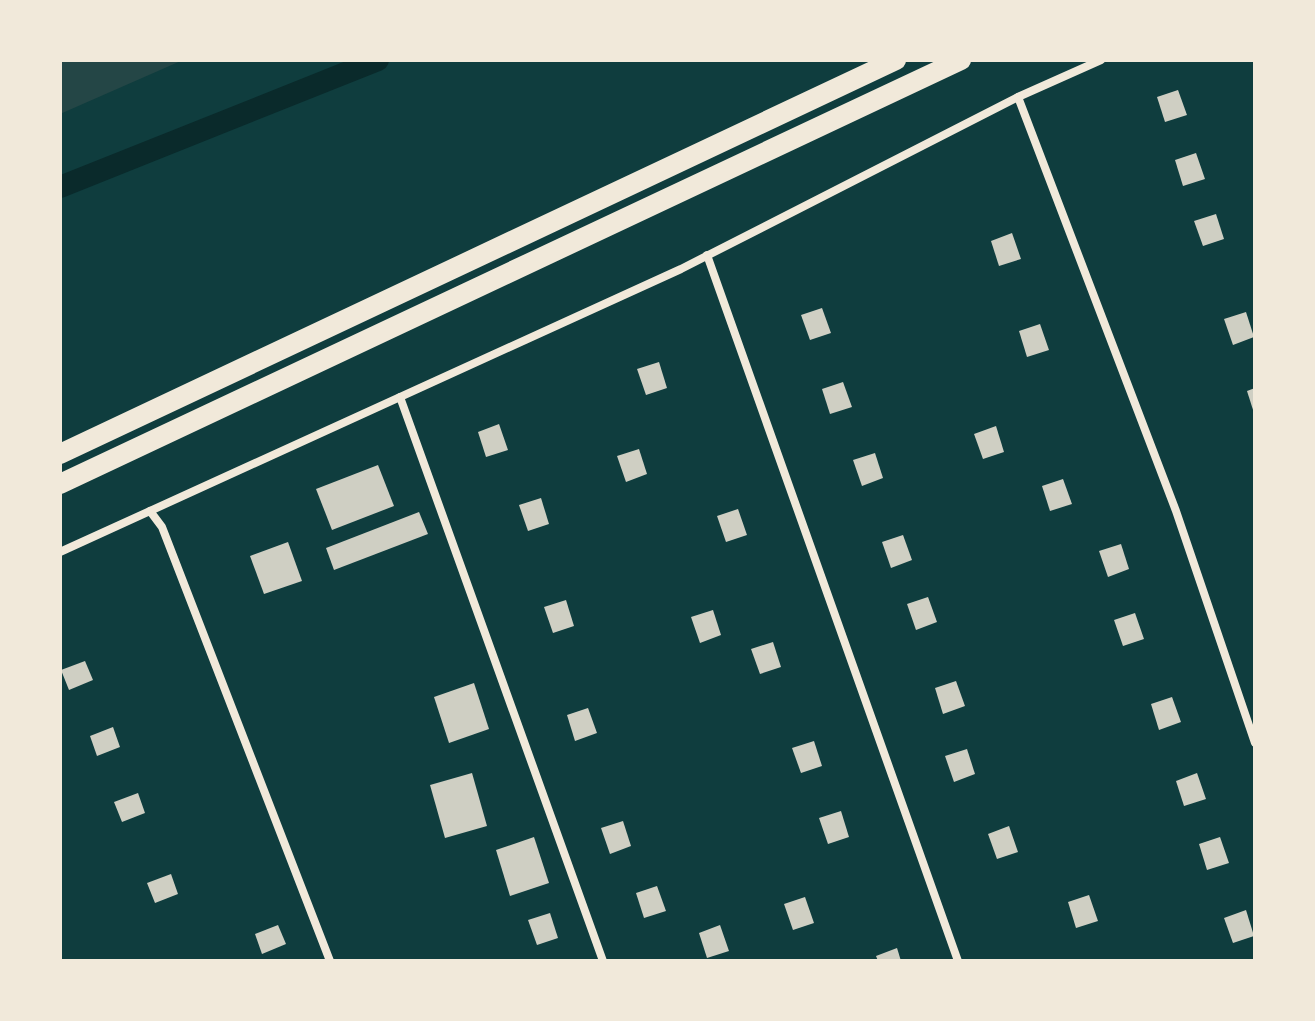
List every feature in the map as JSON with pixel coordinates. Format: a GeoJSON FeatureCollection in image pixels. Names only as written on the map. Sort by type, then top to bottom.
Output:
{"type":"FeatureCollection","features":[{"type":"Feature","properties":{"kind":"highway"},"geometry":{"type":"LineString","coordinates":[[60,454],[896,60]]}},
{"type":"Feature","properties":{"kind":"highway"},"geometry":{"type":"LineString","coordinates":[[60,484],[961,60]]}},
{"type":"Feature","properties":{"kind":"street"},"geometry":{"type":"LineString","coordinates":[[60,552],[707,255],[1018,97],[1101,60]]}},
{"type":"Feature","properties":{"kind":"street"},"geometry":{"type":"LineString","coordinates":[[1018,97],[1176,511],[1255,743]]}},
{"type":"Feature","properties":{"kind":"street"},"geometry":{"type":"LineString","coordinates":[[707,255],[958,961]]}},
{"type":"Feature","properties":{"kind":"street"},"geometry":{"type":"LineString","coordinates":[[400,397],[603,961]]}},
{"type":"Feature","properties":{"kind":"street"},"geometry":{"type":"LineString","coordinates":[[150,511],[162,527],[330,961]]}},
{"type":"Feature","properties":{"kind":"shaded area"},"geometry":{"type":"Polygon","coordinates":[[[60,60],[183,60],[60,114],[60,60]]]}},
{"type":"Feature","properties":{"kind":"building"},"geometry":{"type":"Polygon","coordinates":[[[1178,90],[1187,115],[1165,122],[1157,97],[1178,90]]]}},
{"type":"Feature","properties":{"kind":"building"},"geometry":{"type":"Polygon","coordinates":[[[1196,153],[1205,179],[1183,186],[1175,160],[1196,153]]]}},
{"type":"Feature","properties":{"kind":"building"},"geometry":{"type":"Polygon","coordinates":[[[1216,214],[1224,239],[1203,246],[1194,221],[1216,214]]]}},
{"type":"Feature","properties":{"kind":"building"},"geometry":{"type":"Polygon","coordinates":[[[1012,233],[1021,259],[999,266],[991,241],[1012,233]]]}},
{"type":"Feature","properties":{"kind":"building"},"geometry":{"type":"Polygon","coordinates":[[[822,308],[831,333],[810,340],[801,315],[822,308]]]}},
{"type":"Feature","properties":{"kind":"building"},"geometry":{"type":"Polygon","coordinates":[[[1246,312],[1254,337],[1233,345],[1224,319],[1246,312]]]}},
{"type":"Feature","properties":{"kind":"building"},"geometry":{"type":"Polygon","coordinates":[[[1040,324],[1049,350],[1027,357],[1019,331],[1040,324]]]}},
{"type":"Feature","properties":{"kind":"building"},"geometry":{"type":"Polygon","coordinates":[[[659,362],[667,388],[646,395],[637,369],[659,362]]]}},
{"type":"Feature","properties":{"kind":"building"},"geometry":{"type":"Polygon","coordinates":[[[843,382],[852,407],[830,414],[822,389],[843,382]]]}},
{"type":"Feature","properties":{"kind":"building"},"geometry":{"type":"Polygon","coordinates":[[[1255,388],[1255,413],[1254,413],[1247,391],[1255,388]]]}},
{"type":"Feature","properties":{"kind":"building"},"geometry":{"type":"Polygon","coordinates":[[[499,424],[508,450],[486,457],[478,432],[499,424]]]}},
{"type":"Feature","properties":{"kind":"building"},"geometry":{"type":"Polygon","coordinates":[[[996,426],[1004,452],[983,459],[974,434],[996,426]]]}},
{"type":"Feature","properties":{"kind":"building"},"geometry":{"type":"Polygon","coordinates":[[[639,449],[647,474],[626,482],[617,456],[639,449]]]}},
{"type":"Feature","properties":{"kind":"building"},"geometry":{"type":"Polygon","coordinates":[[[875,453],[883,478],[862,486],[853,460],[875,453]]]}},
{"type":"Feature","properties":{"kind":"building"},"geometry":{"type":"Polygon","coordinates":[[[378,465],[394,506],[332,530],[316,489],[378,465]]]}},
{"type":"Feature","properties":{"kind":"building"},"geometry":{"type":"Polygon","coordinates":[[[1063,479],[1072,504],[1050,511],[1042,486],[1063,479]]]}},
{"type":"Feature","properties":{"kind":"building"},"geometry":{"type":"Polygon","coordinates":[[[541,498],[549,524],[528,531],[519,505],[541,498]]]}},
{"type":"Feature","properties":{"kind":"building"},"geometry":{"type":"Polygon","coordinates":[[[738,509],[747,535],[726,542],[717,516],[738,509]]]}},
{"type":"Feature","properties":{"kind":"building"},"geometry":{"type":"Polygon","coordinates":[[[419,512],[428,534],[334,570],[326,548],[419,512]]]}},
{"type":"Feature","properties":{"kind":"building"},"geometry":{"type":"Polygon","coordinates":[[[903,535],[912,560],[891,568],[882,542],[903,535]]]}},
{"type":"Feature","properties":{"kind":"building"},"geometry":{"type":"Polygon","coordinates":[[[288,542],[302,581],[264,594],[250,556],[288,542]]]}},
{"type":"Feature","properties":{"kind":"building"},"geometry":{"type":"Polygon","coordinates":[[[1121,544],[1129,569],[1108,577],[1099,551],[1121,544]]]}},
{"type":"Feature","properties":{"kind":"building"},"geometry":{"type":"Polygon","coordinates":[[[928,597],[937,622],[916,630],[907,604],[928,597]]]}},
{"type":"Feature","properties":{"kind":"building"},"geometry":{"type":"Polygon","coordinates":[[[566,600],[574,626],[553,633],[544,607],[566,600]]]}},
{"type":"Feature","properties":{"kind":"building"},"geometry":{"type":"Polygon","coordinates":[[[713,610],[721,635],[700,643],[691,617],[713,610]]]}},
{"type":"Feature","properties":{"kind":"building"},"geometry":{"type":"Polygon","coordinates":[[[1135,613],[1144,639],[1123,646],[1114,620],[1135,613]]]}},
{"type":"Feature","properties":{"kind":"building"},"geometry":{"type":"Polygon","coordinates":[[[773,642],[781,667],[760,674],[751,649],[773,642]]]}},
{"type":"Feature","properties":{"kind":"building"},"geometry":{"type":"Polygon","coordinates":[[[85,661],[93,680],[69,690],[61,670],[85,661]]]}},
{"type":"Feature","properties":{"kind":"building"},"geometry":{"type":"Polygon","coordinates":[[[956,681],[965,706],[943,714],[935,688],[956,681]]]}},
{"type":"Feature","properties":{"kind":"building"},"geometry":{"type":"Polygon","coordinates":[[[474,683],[489,729],[449,743],[434,697],[474,683]]]}},
{"type":"Feature","properties":{"kind":"building"},"geometry":{"type":"Polygon","coordinates":[[[1172,697],[1181,722],[1159,730],[1151,704],[1172,697]]]}},
{"type":"Feature","properties":{"kind":"building"},"geometry":{"type":"Polygon","coordinates":[[[588,708],[597,733],[575,741],[567,715],[588,708]]]}},
{"type":"Feature","properties":{"kind":"building"},"geometry":{"type":"Polygon","coordinates":[[[113,727],[120,747],[97,756],[90,736],[113,727]]]}},
{"type":"Feature","properties":{"kind":"building"},"geometry":{"type":"Polygon","coordinates":[[[814,741],[822,766],[801,773],[792,748],[814,741]]]}},
{"type":"Feature","properties":{"kind":"building"},"geometry":{"type":"Polygon","coordinates":[[[967,749],[975,774],[954,782],[945,756],[967,749]]]}},
{"type":"Feature","properties":{"kind":"building"},"geometry":{"type":"Polygon","coordinates":[[[472,773],[487,826],[445,838],[430,785],[472,773]]]}},
{"type":"Feature","properties":{"kind":"building"},"geometry":{"type":"Polygon","coordinates":[[[1197,773],[1206,799],[1184,806],[1176,781],[1197,773]]]}},
{"type":"Feature","properties":{"kind":"building"},"geometry":{"type":"Polygon","coordinates":[[[138,793],[145,813],[122,822],[114,802],[138,793]]]}},
{"type":"Feature","properties":{"kind":"building"},"geometry":{"type":"Polygon","coordinates":[[[841,811],[849,837],[828,844],[819,818],[841,811]]]}},
{"type":"Feature","properties":{"kind":"building"},"geometry":{"type":"Polygon","coordinates":[[[623,821],[631,846],[610,854],[601,828],[623,821]]]}},
{"type":"Feature","properties":{"kind":"building"},"geometry":{"type":"Polygon","coordinates":[[[1009,826],[1018,852],[997,859],[988,834],[1009,826]]]}},
{"type":"Feature","properties":{"kind":"building"},"geometry":{"type":"Polygon","coordinates":[[[534,837],[549,883],[510,896],[496,850],[534,837]]]}},
{"type":"Feature","properties":{"kind":"building"},"geometry":{"type":"Polygon","coordinates":[[[1220,837],[1229,863],[1207,870],[1199,844],[1220,837]]]}},
{"type":"Feature","properties":{"kind":"building"},"geometry":{"type":"Polygon","coordinates":[[[171,874],[178,894],[155,903],[147,883],[171,874]]]}},
{"type":"Feature","properties":{"kind":"building"},"geometry":{"type":"Polygon","coordinates":[[[657,886],[666,911],[644,918],[636,893],[657,886]]]}},
{"type":"Feature","properties":{"kind":"building"},"geometry":{"type":"Polygon","coordinates":[[[1089,895],[1098,921],[1076,928],[1068,902],[1089,895]]]}},
{"type":"Feature","properties":{"kind":"building"},"geometry":{"type":"Polygon","coordinates":[[[805,897],[814,923],[793,930],[784,904],[805,897]]]}},
{"type":"Feature","properties":{"kind":"building"},"geometry":{"type":"Polygon","coordinates":[[[1246,910],[1254,936],[1233,943],[1224,918],[1246,910]]]}},
{"type":"Feature","properties":{"kind":"building"},"geometry":{"type":"Polygon","coordinates":[[[550,913],[558,938],[537,945],[528,920],[550,913]]]}},
{"type":"Feature","properties":{"kind":"building"},"geometry":{"type":"Polygon","coordinates":[[[278,925],[286,944],[262,954],[255,934],[278,925]]]}},
{"type":"Feature","properties":{"kind":"building"},"geometry":{"type":"Polygon","coordinates":[[[720,925],[729,951],[707,958],[699,933],[720,925]]]}},
{"type":"Feature","properties":{"kind":"building"},"geometry":{"type":"Polygon","coordinates":[[[897,948],[901,961],[878,961],[876,956],[897,948]]]}},
{"type":"Feature","properties":{"kind":"waterway"},"geometry":{"type":"LineString","coordinates":[[60,187],[378,60]]}}]}
